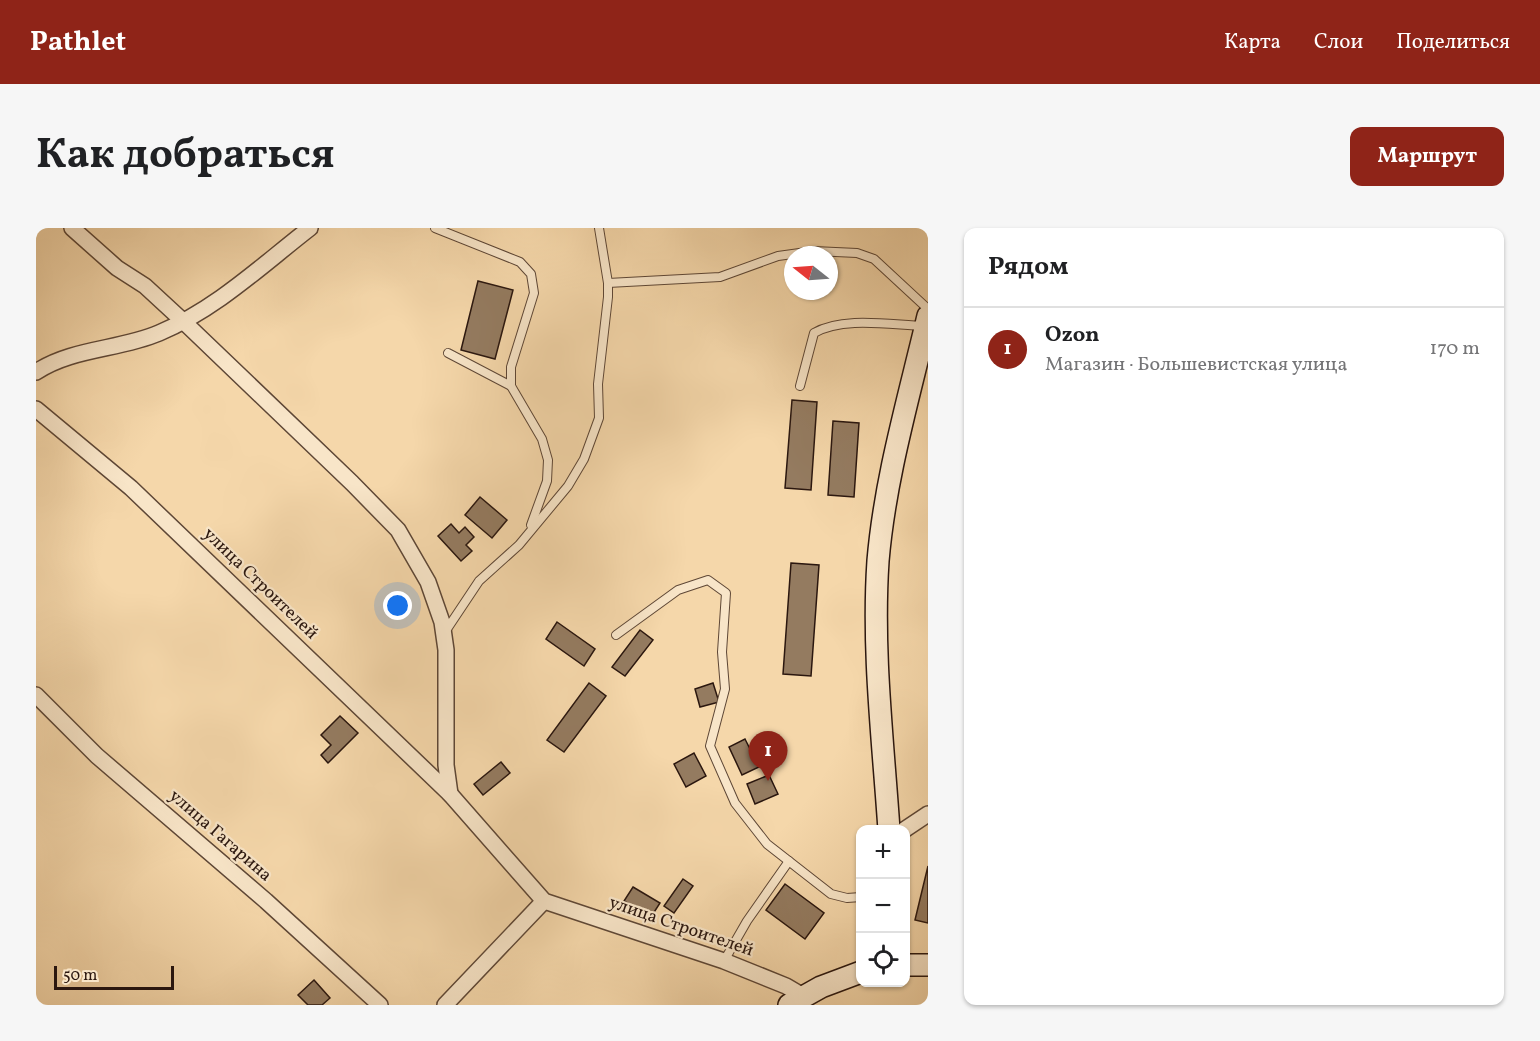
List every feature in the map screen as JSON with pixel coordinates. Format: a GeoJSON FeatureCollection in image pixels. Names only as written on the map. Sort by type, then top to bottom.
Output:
{"type":"FeatureCollection","features":[{"type":"Feature","properties":{"kind":"street"},"geometry":{"type":"LineString","coordinates":[[72,228],[117,268],[145,286],[184,322],[398,530],[428,582],[442,622],[446,650],[446,765],[450,794]]}},
{"type":"Feature","properties":{"kind":"street"},"geometry":{"type":"LineString","coordinates":[[36,372],[64,357],[124,345],[184,322],[214,304],[310,228]]}},
{"type":"Feature","properties":{"kind":"street"},"geometry":{"type":"LineString","coordinates":[[889,825],[875,625],[878,560],[890,478],[927,317]]}},
{"type":"Feature","properties":{"kind":"street","name":"улица Строителей"},"geometry":{"type":"LineString","coordinates":[[36,409],[132,488],[450,794],[544,901],[724,961],[786,986],[796,1000]]}},
{"type":"Feature","properties":{"kind":"street","name":"улица Гагарина"},"geometry":{"type":"LineString","coordinates":[[36,695],[97,756],[266,901],[380,1005]]}},
{"type":"Feature","properties":{"kind":"street"},"geometry":{"type":"LineString","coordinates":[[910,826],[928,814]]}},
{"type":"Feature","properties":{"kind":"street"},"geometry":{"type":"LineString","coordinates":[[445,1005],[544,901]]}},
{"type":"Feature","properties":{"kind":"street"},"geometry":{"type":"LineString","coordinates":[[910,965],[928,965]]}},
{"type":"Feature","properties":{"kind":"street"},"geometry":{"type":"LineString","coordinates":[[796,1000],[843,977],[856,973]]}},
{"type":"Feature","properties":{"kind":"lane"},"geometry":{"type":"LineString","coordinates":[[435,228],[520,262],[531,274],[534,293],[511,367],[511,387],[542,439],[548,460],[547,481],[529,532]]}},
{"type":"Feature","properties":{"kind":"lane"},"geometry":{"type":"LineString","coordinates":[[444,634],[479,581],[519,545],[568,486],[584,459],[599,418],[598,384],[608,283],[599,228]]}},
{"type":"Feature","properties":{"kind":"lane"},"geometry":{"type":"LineString","coordinates":[[608,283],[720,277],[778,256],[814,250],[857,253],[874,259],[927,317]]}},
{"type":"Feature","properties":{"kind":"lane"},"geometry":{"type":"LineString","coordinates":[[800,386],[814,333],[825,327],[836,324],[927,317]]}},
{"type":"Feature","properties":{"kind":"lane"},"geometry":{"type":"LineString","coordinates":[[448,353],[511,387]]}},
{"type":"Feature","properties":{"kind":"lane"},"geometry":{"type":"LineString","coordinates":[[616,635],[678,590],[708,580],[726,593],[722,652],[725,689],[710,746],[735,803],[767,844],[831,894],[847,898],[856,897]]}},
{"type":"Feature","properties":{"kind":"lane"},"geometry":{"type":"LineString","coordinates":[[724,961],[747,921],[789,861]]}},
{"type":"Feature","properties":{"kind":"building"},"geometry":{"type":"Polygon","coordinates":[[[478,281],[513,290],[495,359],[461,350],[478,281]]]}},
{"type":"Feature","properties":{"kind":"building"},"geometry":{"type":"Polygon","coordinates":[[[792,400],[817,402],[811,490],[785,488],[792,400]]]}},
{"type":"Feature","properties":{"kind":"building"},"geometry":{"type":"Polygon","coordinates":[[[833,421],[859,423],[854,497],[828,495],[833,421]]]}},
{"type":"Feature","properties":{"kind":"building"},"geometry":{"type":"Polygon","coordinates":[[[480,497],[507,520],[492,538],[465,515],[480,497]]]}},
{"type":"Feature","properties":{"kind":"building"},"geometry":{"type":"Polygon","coordinates":[[[451,524],[459,533],[465,527],[474,537],[466,545],[472,551],[461,561],[438,536],[451,524]]]}},
{"type":"Feature","properties":{"kind":"building"},"geometry":{"type":"Polygon","coordinates":[[[791,563],[819,565],[811,676],[783,674],[791,563]]]}},
{"type":"Feature","properties":{"kind":"building"},"geometry":{"type":"Polygon","coordinates":[[[557,622],[595,649],[584,666],[546,639],[557,622]]]}},
{"type":"Feature","properties":{"kind":"building"},"geometry":{"type":"Polygon","coordinates":[[[640,630],[653,640],[625,676],[612,667],[640,630]]]}},
{"type":"Feature","properties":{"kind":"building"},"geometry":{"type":"Polygon","coordinates":[[[589,683],[606,696],[564,752],[547,740],[589,683]]]}},
{"type":"Feature","properties":{"kind":"building"},"geometry":{"type":"Polygon","coordinates":[[[713,683],[719,702],[700,707],[695,689],[713,683]]]}},
{"type":"Feature","properties":{"kind":"building"},"geometry":{"type":"Polygon","coordinates":[[[340,716],[358,733],[328,763],[321,755],[331,745],[321,735],[340,716]]]}},
{"type":"Feature","properties":{"kind":"building"},"geometry":{"type":"Polygon","coordinates":[[[745,739],[759,767],[742,775],[729,747],[745,739]]]}},
{"type":"Feature","properties":{"kind":"building"},"geometry":{"type":"Polygon","coordinates":[[[694,753],[706,776],[686,787],[674,764],[694,753]]]}},
{"type":"Feature","properties":{"kind":"building"},"geometry":{"type":"Polygon","coordinates":[[[501,762],[510,773],[483,795],[474,784],[501,762]]]}},
{"type":"Feature","properties":{"kind":"building"},"geometry":{"type":"Polygon","coordinates":[[[769,775],[778,794],[755,804],[747,784],[769,775]]]}},
{"type":"Feature","properties":{"kind":"building"},"geometry":{"type":"Polygon","coordinates":[[[928,866],[928,923],[915,920],[928,866]]]}},
{"type":"Feature","properties":{"kind":"building"},"geometry":{"type":"Polygon","coordinates":[[[683,879],[693,886],[674,913],[664,906],[683,879]]]}},
{"type":"Feature","properties":{"kind":"building"},"geometry":{"type":"Polygon","coordinates":[[[785,884],[824,913],[805,939],[766,910],[785,884]]]}},
{"type":"Feature","properties":{"kind":"building"},"geometry":{"type":"Polygon","coordinates":[[[633,887],[660,903],[651,917],[624,901],[633,887]]]}},
{"type":"Feature","properties":{"kind":"building"},"geometry":{"type":"Polygon","coordinates":[[[314,980],[330,998],[322,1005],[308,1005],[298,995],[314,980]]]}},
{"type":"Feature","properties":{"kind":"place","name":"Ozon"},"geometry":{"type":"Point","coordinates":[768,781]}}]}
